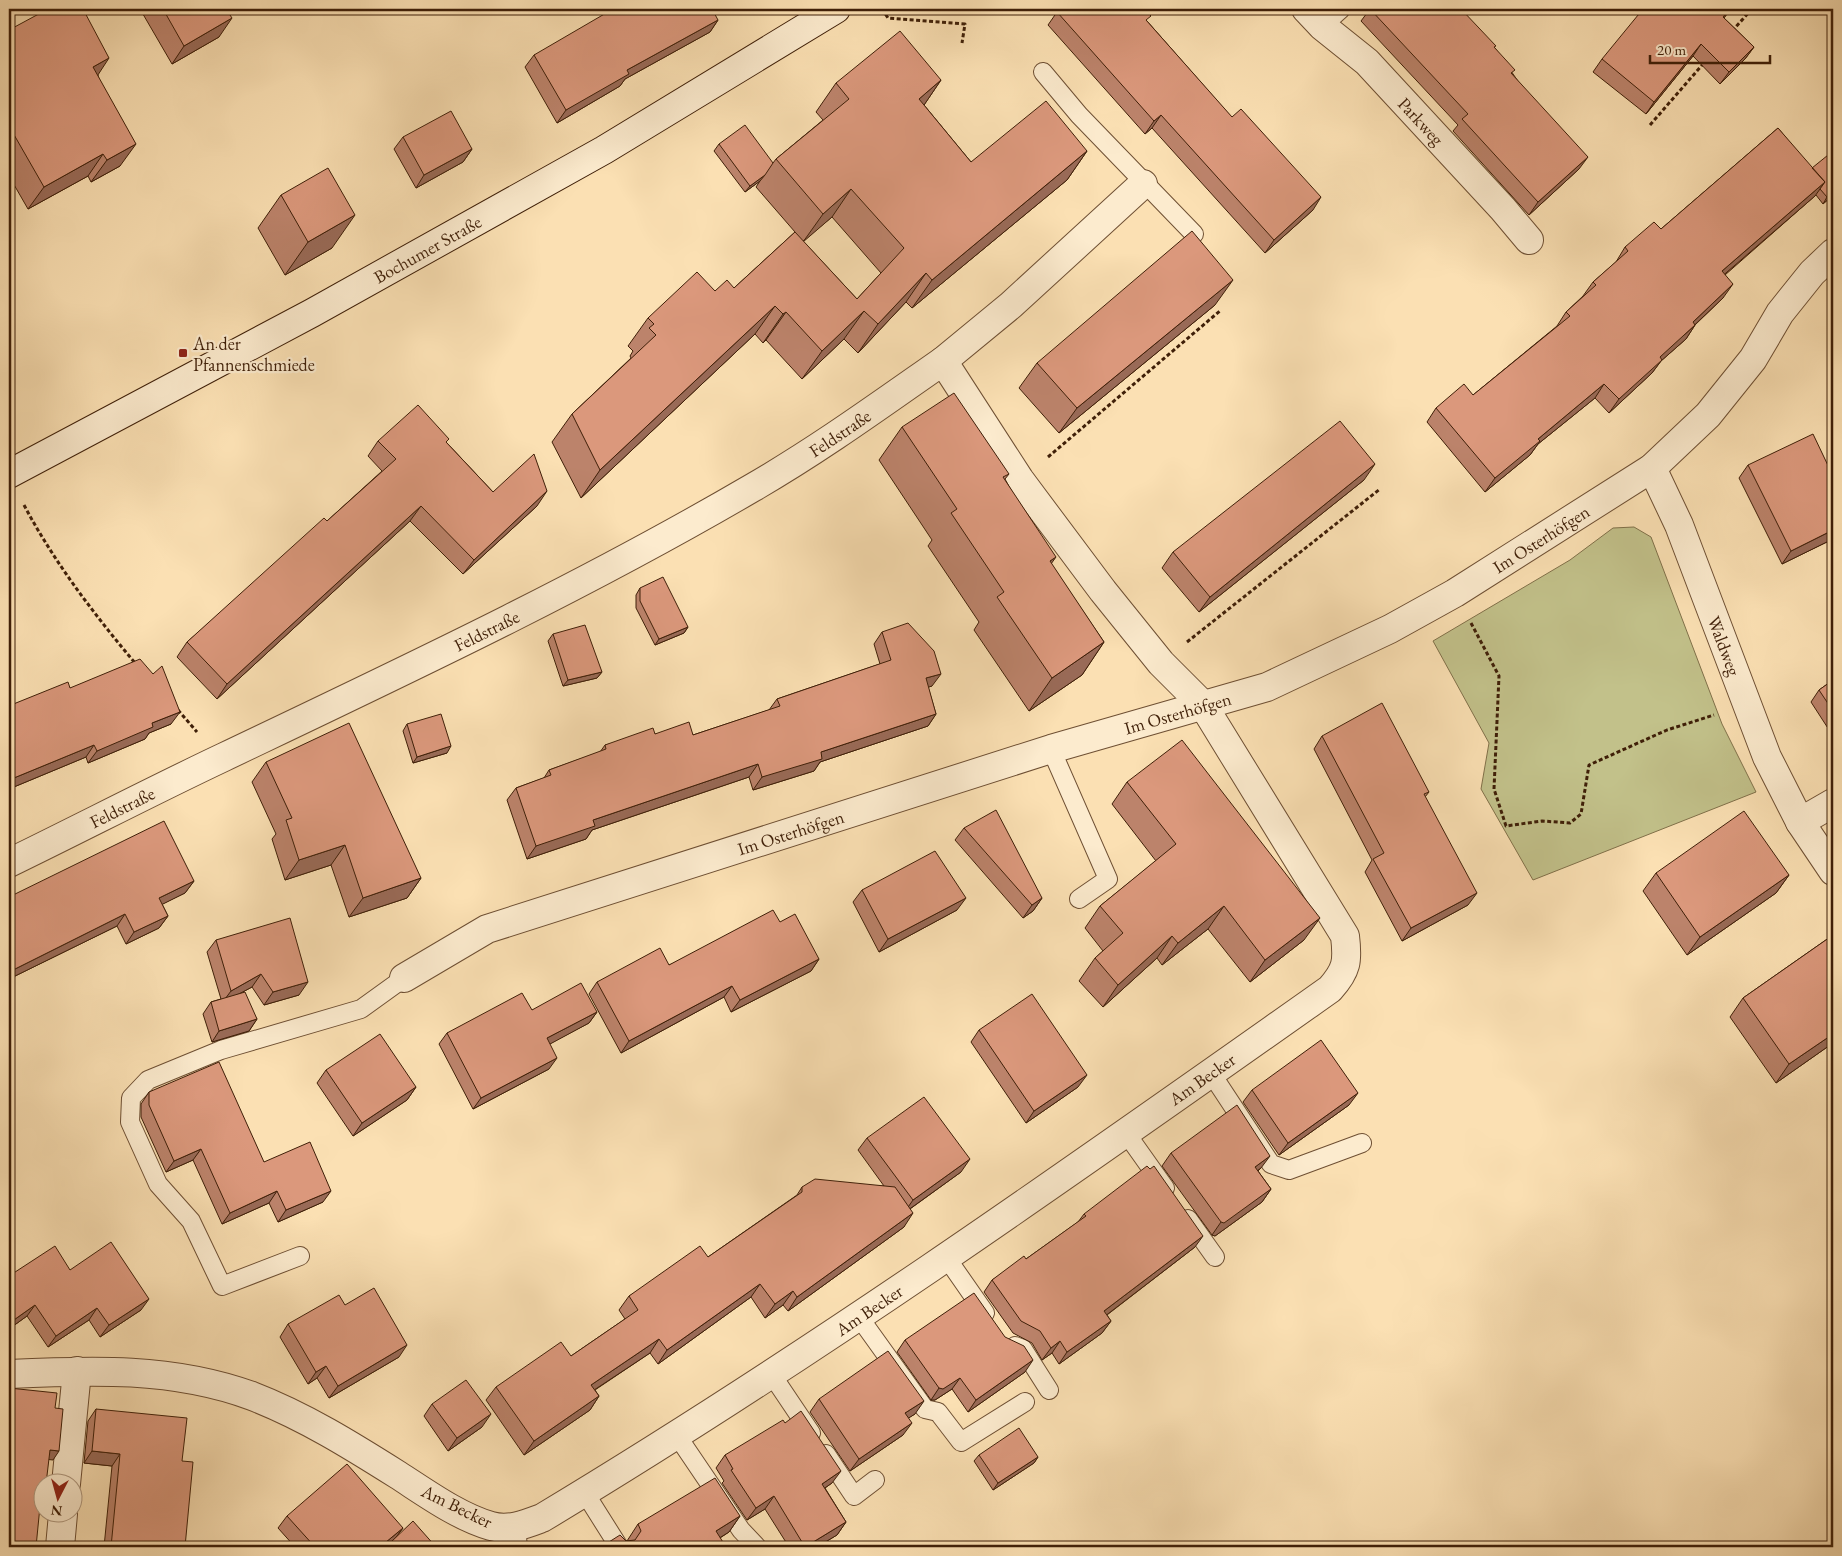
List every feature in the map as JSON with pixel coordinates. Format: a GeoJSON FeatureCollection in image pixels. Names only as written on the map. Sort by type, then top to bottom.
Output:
{"type":"FeatureCollection","features":[{"type":"Feature","properties":{"kind":"street","name":"Bochumer Straße"},"geometry":{"type":"LineString","coordinates":[[9,474],[312,313],[595,154],[836,9]]}},
{"type":"Feature","properties":{"kind":"street","name":"Parkweg"},"geometry":{"type":"LineString","coordinates":[[1323,14],[1503,209],[1528,240]]}},
{"type":"Feature","properties":{"kind":"street","name":"Feldstraße"},"geometry":{"type":"LineString","coordinates":[[9,863],[222,758],[413,668],[646,549],[755,487],[853,424],[943,361],[1011,305],[1143,184]]}},
{"type":"Feature","properties":{"kind":"street","name":"Im Osterhöfgen"},"geometry":{"type":"LineString","coordinates":[[404,978],[488,928],[1051,749],[1267,687],[1390,630],[1455,593],[1652,468],[1708,415],[1753,359],[1780,313],[1812,273],[1833,253]]}},
{"type":"Feature","properties":{"kind":"street"},"geometry":{"type":"LineString","coordinates":[[943,361],[1020,480],[1103,591],[1162,663],[1203,705]]}},
{"type":"Feature","properties":{"kind":"street","name":"Waldweg"},"geometry":{"type":"LineString","coordinates":[[1652,468],[1679,525],[1766,757],[1800,822],[1833,871]]}},
{"type":"Feature","properties":{"kind":"street","name":"Am Becker"},"geometry":{"type":"LineString","coordinates":[[9,1374],[77,1371],[148,1373],[201,1381],[252,1396],[338,1437],[443,1504],[517,1538],[542,1518],[772,1375],[859,1317],[1126,1133],[1330,989],[1343,974],[1347,955],[1345,936],[1203,705]]}},
{"type":"Feature","properties":{"kind":"street"},"geometry":{"type":"LineString","coordinates":[[1800,822],[1833,803]]}},
{"type":"Feature","properties":{"kind":"street"},"geometry":{"type":"LineString","coordinates":[[67,1474],[77,1371]]}},
{"type":"Feature","properties":{"kind":"street"},"geometry":{"type":"LineString","coordinates":[[60,1547],[62,1524]]}},
{"type":"Feature","properties":{"kind":"lane"},"geometry":{"type":"LineString","coordinates":[[1043,72],[1079,115],[1143,184],[1194,234]]}},
{"type":"Feature","properties":{"kind":"lane"},"geometry":{"type":"LineString","coordinates":[[1051,749],[1108,879],[1079,899]]}},
{"type":"Feature","properties":{"kind":"lane"},"geometry":{"type":"LineString","coordinates":[[300,1256],[222,1286],[191,1221],[158,1184],[130,1122],[132,1098],[148,1080],[221,1050],[361,1009],[404,978]]}},
{"type":"Feature","properties":{"kind":"lane"},"geometry":{"type":"LineString","coordinates":[[1211,1072],[1271,1164],[1289,1170],[1362,1143]]}},
{"type":"Feature","properties":{"kind":"lane"},"geometry":{"type":"LineString","coordinates":[[1126,1133],[1215,1257]]}},
{"type":"Feature","properties":{"kind":"lane"},"geometry":{"type":"LineString","coordinates":[[946,1257],[1006,1342],[1023,1349],[1049,1390]]}},
{"type":"Feature","properties":{"kind":"lane"},"geometry":{"type":"LineString","coordinates":[[859,1317],[925,1409],[938,1412],[961,1442],[1025,1402]]}},
{"type":"Feature","properties":{"kind":"lane"},"geometry":{"type":"LineString","coordinates":[[772,1375],[854,1496],[875,1480]]}},
{"type":"Feature","properties":{"kind":"lane"},"geometry":{"type":"LineString","coordinates":[[676,1434],[741,1530],[757,1547]]}},
{"type":"Feature","properties":{"kind":"lane"},"geometry":{"type":"LineString","coordinates":[[585,1493],[619,1547]]}},
{"type":"Feature","properties":{"kind":"path"},"geometry":{"type":"LineString","coordinates":[[882,9],[888,18],[965,24],[962,43]]}},
{"type":"Feature","properties":{"kind":"path"},"geometry":{"type":"LineString","coordinates":[[1726,38],[1752,9]]}},
{"type":"Feature","properties":{"kind":"path"},"geometry":{"type":"LineString","coordinates":[[1650,124],[1707,59]]}},
{"type":"Feature","properties":{"kind":"path"},"geometry":{"type":"LineString","coordinates":[[1020,480],[1221,310]]}},
{"type":"Feature","properties":{"kind":"path"},"geometry":{"type":"LineString","coordinates":[[1162,663],[1380,489]]}},
{"type":"Feature","properties":{"kind":"path"},"geometry":{"type":"LineString","coordinates":[[28,512],[38,532],[97,618],[140,668]]}},
{"type":"Feature","properties":{"kind":"path"},"geometry":{"type":"LineString","coordinates":[[1455,593],[1499,676],[1494,789],[1506,826],[1542,821],[1570,823],[1581,814],[1589,765],[1667,730],[1746,705]]}},
{"type":"Feature","properties":{"kind":"path"},"geometry":{"type":"LineString","coordinates":[[171,703],[222,758]]}},
{"type":"Feature","properties":{"kind":"shaded area"},"geometry":{"type":"Polygon","coordinates":[[[1634,527],[1651,537],[1722,724],[1756,792],[1533,880],[1481,789],[1489,743],[1433,641],[1570,560],[1613,528],[1634,527]]]}},
{"type":"Feature","properties":{"kind":"building"},"geometry":{"type":"Polygon","coordinates":[[[48,9],[83,9],[109,58],[93,67],[136,144],[107,160],[103,154],[44,187],[9,126],[9,30],[48,9]]]}},
{"type":"Feature","properties":{"kind":"building"},"geometry":{"type":"Polygon","coordinates":[[[163,9],[226,9],[232,18],[184,46],[163,9]]]}},
{"type":"Feature","properties":{"kind":"building"},"geometry":{"type":"Polygon","coordinates":[[[613,9],[712,9],[718,20],[627,70],[629,74],[566,110],[534,55],[613,9]]]}},
{"type":"Feature","properties":{"kind":"building"},"geometry":{"type":"Polygon","coordinates":[[[1061,9],[1144,9],[1151,16],[1146,20],[1232,117],[1241,109],[1321,197],[1274,240],[1161,115],[1154,121],[1057,12],[1061,9]]]}},
{"type":"Feature","properties":{"kind":"building"},"geometry":{"type":"Polygon","coordinates":[[[1370,9],[1461,9],[1496,46],[1494,47],[1515,70],[1511,73],[1588,157],[1538,202],[1462,119],[1468,114],[1370,9]]]}},
{"type":"Feature","properties":{"kind":"building"},"geometry":{"type":"Polygon","coordinates":[[[1643,9],[1730,9],[1723,17],[1754,47],[1729,72],[1701,44],[1654,102],[1602,59],[1643,9]]]}},
{"type":"Feature","properties":{"kind":"building"},"geometry":{"type":"Polygon","coordinates":[[[900,31],[941,80],[919,99],[971,162],[1046,101],[1087,151],[932,280],[926,273],[878,324],[864,311],[822,351],[786,312],[783,314],[775,306],[600,470],[572,414],[656,335],[649,328],[654,324],[648,318],[697,272],[715,291],[727,280],[734,288],[795,232],[857,299],[904,248],[851,189],[823,214],[776,159],[849,99],[836,83],[900,31]]]}},
{"type":"Feature","properties":{"kind":"building"},"geometry":{"type":"Polygon","coordinates":[[[451,111],[472,149],[424,175],[403,137],[451,111]]]}},
{"type":"Feature","properties":{"kind":"building"},"geometry":{"type":"Polygon","coordinates":[[[745,125],[773,163],[765,175],[750,186],[719,144],[745,125]]]}},
{"type":"Feature","properties":{"kind":"building"},"geometry":{"type":"Polygon","coordinates":[[[1778,128],[1825,182],[1722,271],[1733,284],[1693,322],[1695,325],[1660,357],[1662,360],[1619,399],[1604,384],[1495,478],[1436,408],[1464,384],[1473,395],[1570,316],[1566,312],[1596,285],[1593,282],[1628,251],[1625,247],[1654,222],[1661,229],[1778,128]]]}},
{"type":"Feature","properties":{"kind":"building"},"geometry":{"type":"Polygon","coordinates":[[[1833,151],[1833,193],[1827,197],[1820,189],[1825,182],[1812,168],[1833,151]]]}},
{"type":"Feature","properties":{"kind":"building"},"geometry":{"type":"Polygon","coordinates":[[[328,168],[355,215],[308,242],[281,195],[328,168]]]}},
{"type":"Feature","properties":{"kind":"building"},"geometry":{"type":"Polygon","coordinates":[[[1192,231],[1233,280],[1077,408],[1037,363],[1192,231]]]}},
{"type":"Feature","properties":{"kind":"building"},"geometry":{"type":"Polygon","coordinates":[[[954,393],[1009,474],[1003,477],[1056,557],[1050,561],[1104,642],[1052,678],[997,597],[1004,592],[951,513],[957,509],[902,427],[954,393]]]}},
{"type":"Feature","properties":{"kind":"building"},"geometry":{"type":"Polygon","coordinates":[[[418,405],[449,439],[446,442],[493,492],[534,454],[547,491],[474,560],[421,506],[227,684],[187,642],[324,518],[327,521],[396,459],[378,441],[418,405]]]}},
{"type":"Feature","properties":{"kind":"building"},"geometry":{"type":"Polygon","coordinates":[[[1340,421],[1375,464],[1210,597],[1173,552],[1340,421]]]}},
{"type":"Feature","properties":{"kind":"building"},"geometry":{"type":"Polygon","coordinates":[[[1813,434],[1833,476],[1833,530],[1791,551],[1748,465],[1813,434]]]}},
{"type":"Feature","properties":{"kind":"building"},"geometry":{"type":"Polygon","coordinates":[[[663,577],[688,627],[659,639],[640,601],[640,588],[663,577]]]}},
{"type":"Feature","properties":{"kind":"building"},"geometry":{"type":"Polygon","coordinates":[[[908,623],[934,651],[941,674],[926,678],[936,714],[821,752],[822,759],[762,777],[758,764],[593,820],[595,826],[536,846],[516,788],[551,775],[549,770],[606,749],[605,745],[653,728],[655,734],[689,722],[693,735],[780,706],[777,699],[891,660],[882,632],[908,623]]]}},
{"type":"Feature","properties":{"kind":"building"},"geometry":{"type":"Polygon","coordinates":[[[585,625],[602,672],[568,680],[553,634],[585,625]]]}},
{"type":"Feature","properties":{"kind":"building"},"geometry":{"type":"Polygon","coordinates":[[[140,659],[153,674],[162,666],[180,712],[152,723],[153,727],[97,751],[94,745],[9,780],[9,711],[13,709],[11,705],[68,682],[70,688],[140,659]]]}},
{"type":"Feature","properties":{"kind":"building"},"geometry":{"type":"Polygon","coordinates":[[[1833,680],[1833,711],[1819,690],[1833,680]]]}},
{"type":"Feature","properties":{"kind":"building"},"geometry":{"type":"Polygon","coordinates":[[[1382,703],[1429,792],[1424,794],[1477,893],[1411,928],[1373,859],[1384,853],[1322,736],[1382,703]]]}},
{"type":"Feature","properties":{"kind":"building"},"geometry":{"type":"Polygon","coordinates":[[[441,714],[451,746],[417,757],[407,724],[441,714]]]}},
{"type":"Feature","properties":{"kind":"building"},"geometry":{"type":"Polygon","coordinates":[[[349,723],[421,878],[363,898],[345,845],[299,860],[286,820],[292,818],[266,762],[349,723]]]}},
{"type":"Feature","properties":{"kind":"building"},"geometry":{"type":"Polygon","coordinates":[[[1182,740],[1320,918],[1265,960],[1224,906],[1178,943],[1172,936],[1118,985],[1095,958],[1123,933],[1100,906],[1176,844],[1127,782],[1182,740]]]}},
{"type":"Feature","properties":{"kind":"building"},"geometry":{"type":"Polygon","coordinates":[[[996,810],[1042,898],[1032,905],[964,828],[996,810]]]}},
{"type":"Feature","properties":{"kind":"building"},"geometry":{"type":"Polygon","coordinates":[[[1744,811],[1789,875],[1700,937],[1656,873],[1744,811]]]}},
{"type":"Feature","properties":{"kind":"building"},"geometry":{"type":"Polygon","coordinates":[[[164,821],[194,881],[159,898],[168,916],[134,932],[125,914],[9,972],[9,897],[164,821]]]}},
{"type":"Feature","properties":{"kind":"building"},"geometry":{"type":"Polygon","coordinates":[[[935,851],[966,898],[888,939],[862,890],[935,851]]]}},
{"type":"Feature","properties":{"kind":"building"},"geometry":{"type":"Polygon","coordinates":[[[773,910],[780,922],[795,914],[819,959],[740,1000],[732,986],[629,1041],[597,982],[660,948],[669,965],[773,910]]]}},
{"type":"Feature","properties":{"kind":"building"},"geometry":{"type":"Polygon","coordinates":[[[290,918],[308,982],[273,992],[261,974],[231,991],[216,940],[290,918]]]}},
{"type":"Feature","properties":{"kind":"building"},"geometry":{"type":"Polygon","coordinates":[[[1833,935],[1833,1034],[1789,1064],[1743,998],[1833,935]]]}},
{"type":"Feature","properties":{"kind":"building"},"geometry":{"type":"Polygon","coordinates":[[[581,983],[597,1012],[547,1038],[557,1058],[481,1098],[447,1033],[522,993],[532,1010],[581,983]]]}},
{"type":"Feature","properties":{"kind":"building"},"geometry":{"type":"Polygon","coordinates":[[[245,992],[257,1019],[219,1031],[211,1002],[245,992]]]}},
{"type":"Feature","properties":{"kind":"building"},"geometry":{"type":"Polygon","coordinates":[[[1032,994],[1087,1075],[1034,1111],[979,1030],[1032,994]]]}},
{"type":"Feature","properties":{"kind":"building"},"geometry":{"type":"Polygon","coordinates":[[[380,1034],[416,1087],[362,1123],[326,1070],[380,1034]]]}},
{"type":"Feature","properties":{"kind":"building"},"geometry":{"type":"Polygon","coordinates":[[[1321,1040],[1358,1093],[1288,1143],[1252,1090],[1321,1040]]]}},
{"type":"Feature","properties":{"kind":"building"},"geometry":{"type":"Polygon","coordinates":[[[219,1062],[264,1162],[310,1142],[331,1191],[286,1210],[277,1191],[230,1213],[201,1149],[174,1161],[149,1105],[149,1092],[219,1062]]]}},
{"type":"Feature","properties":{"kind":"building"},"geometry":{"type":"Polygon","coordinates":[[[924,1097],[970,1159],[913,1200],[867,1138],[924,1097]]]}},
{"type":"Feature","properties":{"kind":"building"},"geometry":{"type":"Polygon","coordinates":[[[1237,1105],[1270,1156],[1255,1167],[1271,1189],[1224,1223],[1221,1222],[1171,1153],[1237,1105]]]}},
{"type":"Feature","properties":{"kind":"building"},"geometry":{"type":"Polygon","coordinates":[[[1147,1166],[1150,1169],[1154,1166],[1203,1236],[1104,1311],[1111,1321],[1067,1352],[1060,1341],[1051,1348],[1040,1331],[1021,1321],[992,1280],[1024,1256],[1026,1259],[1086,1216],[1084,1214],[1147,1166]]]}},
{"type":"Feature","properties":{"kind":"building"},"geometry":{"type":"Polygon","coordinates":[[[815,1179],[895,1187],[913,1213],[797,1297],[793,1291],[775,1304],[760,1284],[667,1350],[659,1339],[591,1385],[599,1396],[534,1441],[496,1387],[561,1342],[571,1356],[638,1310],[629,1296],[700,1246],[708,1257],[802,1192],[802,1187],[815,1179]]]}},
{"type":"Feature","properties":{"kind":"building"},"geometry":{"type":"Polygon","coordinates":[[[111,1242],[149,1299],[109,1325],[97,1308],[56,1336],[35,1305],[11,1322],[9,1319],[9,1276],[55,1246],[70,1270],[111,1242]]]}},
{"type":"Feature","properties":{"kind":"building"},"geometry":{"type":"Polygon","coordinates":[[[374,1288],[407,1345],[338,1386],[326,1366],[316,1372],[288,1324],[339,1295],[345,1305],[374,1288]]]}},
{"type":"Feature","properties":{"kind":"building"},"geometry":{"type":"Polygon","coordinates":[[[974,1293],[1005,1337],[1024,1346],[1033,1360],[976,1400],[960,1378],[943,1389],[939,1388],[905,1340],[974,1293]]]}},
{"type":"Feature","properties":{"kind":"building"},"geometry":{"type":"Polygon","coordinates":[[[888,1351],[924,1401],[905,1413],[912,1423],[859,1459],[819,1399],[888,1351]]]}},
{"type":"Feature","properties":{"kind":"building"},"geometry":{"type":"Polygon","coordinates":[[[466,1380],[491,1414],[457,1438],[432,1404],[466,1380]]]}},
{"type":"Feature","properties":{"kind":"building"},"geometry":{"type":"Polygon","coordinates":[[[9,1388],[57,1393],[55,1408],[63,1409],[59,1451],[50,1450],[47,1474],[32,1474],[32,1524],[38,1524],[36,1547],[9,1547],[9,1388]]]}},
{"type":"Feature","properties":{"kind":"building"},"geometry":{"type":"Polygon","coordinates":[[[96,1409],[187,1418],[182,1461],[193,1462],[185,1547],[111,1547],[120,1454],[92,1451],[96,1409]]]}},
{"type":"Feature","properties":{"kind":"building"},"geometry":{"type":"Polygon","coordinates":[[[801,1411],[841,1471],[822,1484],[846,1522],[805,1547],[774,1496],[756,1508],[731,1470],[733,1469],[725,1455],[783,1420],[785,1423],[801,1411]]]}},
{"type":"Feature","properties":{"kind":"building"},"geometry":{"type":"Polygon","coordinates":[[[1019,1428],[1038,1457],[998,1483],[979,1455],[1019,1428]]]}},
{"type":"Feature","properties":{"kind":"building"},"geometry":{"type":"Polygon","coordinates":[[[347,1464],[403,1528],[380,1547],[315,1547],[287,1516],[347,1464]]]}},
{"type":"Feature","properties":{"kind":"building"},"geometry":{"type":"Polygon","coordinates":[[[715,1478],[740,1516],[716,1531],[726,1547],[601,1547],[620,1535],[626,1541],[635,1540],[641,1531],[638,1524],[715,1478]]]}},
{"type":"Feature","properties":{"kind":"building"},"geometry":{"type":"Polygon","coordinates":[[[413,1521],[436,1547],[394,1547],[390,1543],[413,1521]]]}},
{"type":"Feature","properties":{"kind":"place","name":"An der Pfannenschmiede"},"geometry":{"type":"Point","coordinates":[183,353]}}]}
